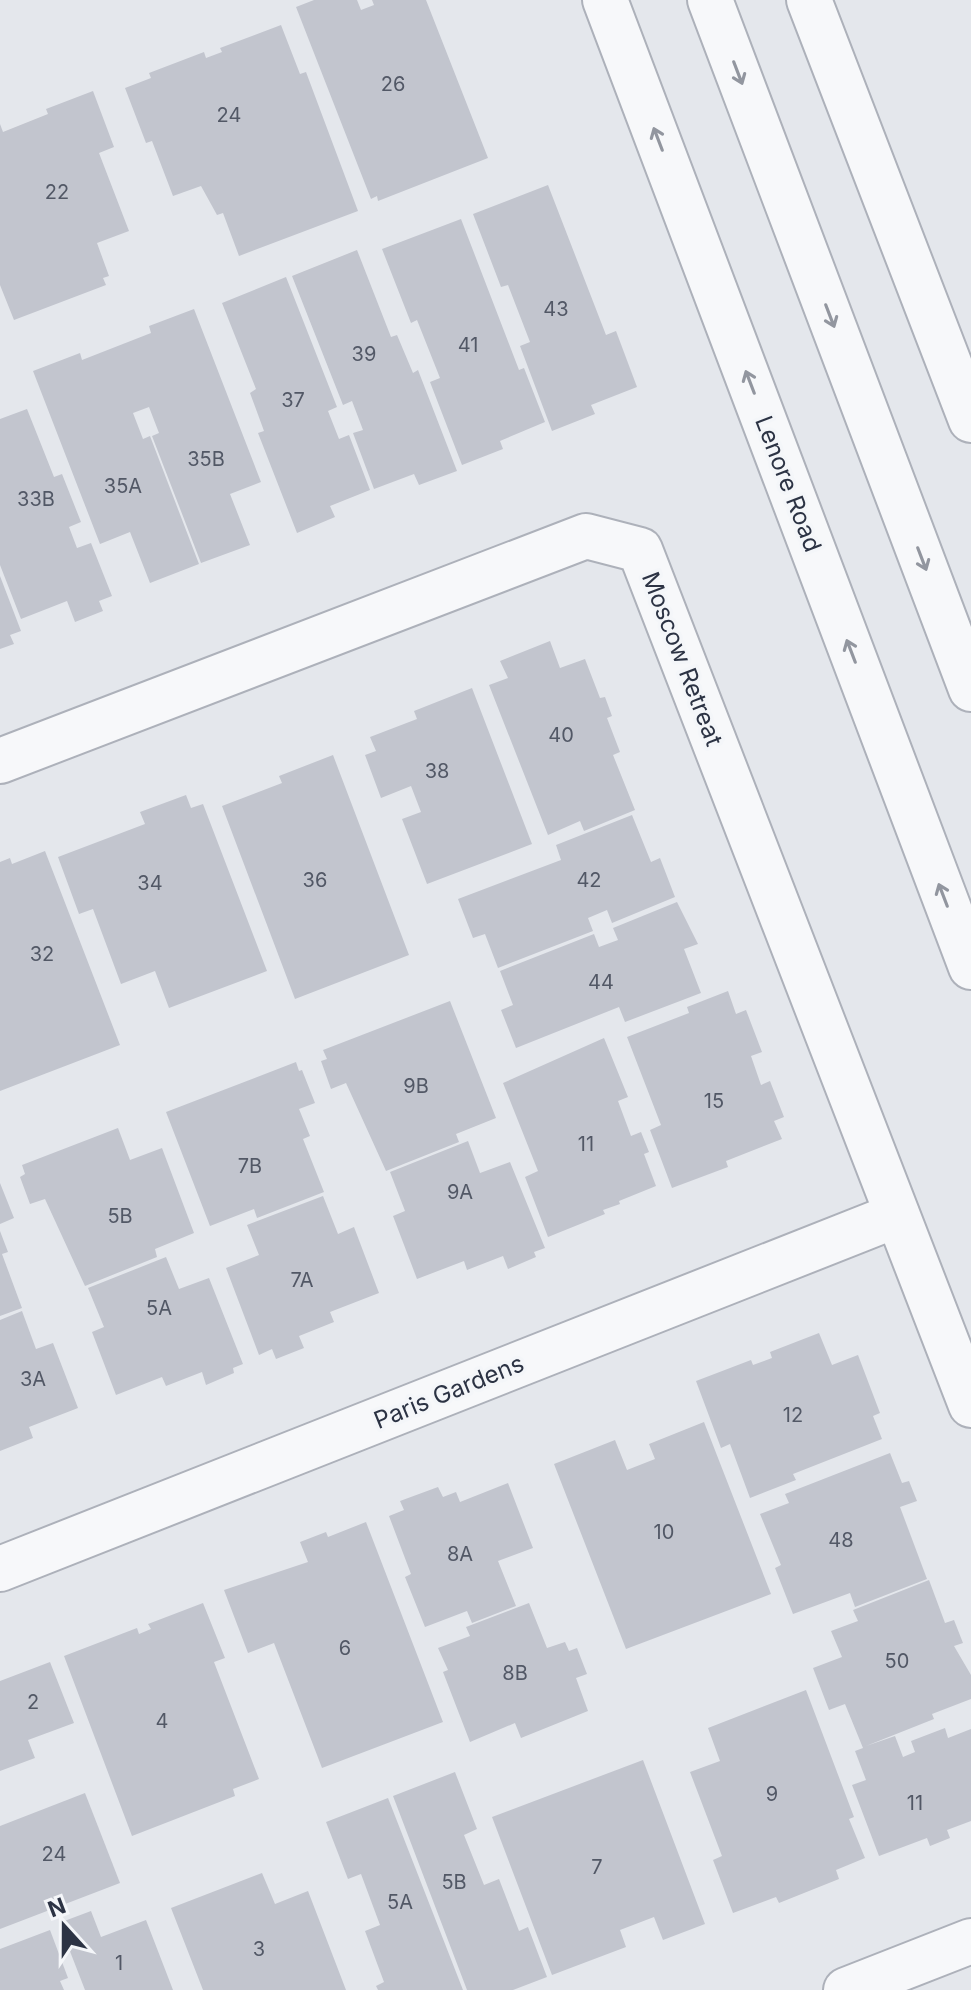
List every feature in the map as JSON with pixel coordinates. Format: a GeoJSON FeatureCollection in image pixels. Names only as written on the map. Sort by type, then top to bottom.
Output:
{"type":"FeatureCollection","features":[{"type":"Feature","properties":{"kind":"street","name":"Lenore Road"},"geometry":{"type":"LineString","coordinates":[[605,0],[971,967]]}},
{"type":"Feature","properties":{"kind":"street"},"geometry":{"type":"LineString","coordinates":[[710,0],[971,689]]}},
{"type":"Feature","properties":{"kind":"street"},"geometry":{"type":"LineString","coordinates":[[809,0],[971,420]]}},
{"type":"Feature","properties":{"kind":"street","name":"Moscow Retreat"},"geometry":{"type":"LineString","coordinates":[[0,761],[586,536],[640,550],[971,1405]]}},
{"type":"Feature","properties":{"kind":"street","name":"Paris Gardens"},"geometry":{"type":"LineString","coordinates":[[0,1569],[897,1215]]}},
{"type":"Feature","properties":{"kind":"street"},"geometry":{"type":"LineString","coordinates":[[846,1990],[971,1941]]}},
{"type":"Feature","properties":{"kind":"building"},"geometry":{"type":"Polygon","coordinates":[[[314,0],[357,0],[361,10],[374,5],[372,0],[426,0],[488,158],[378,201],[377,196],[371,199],[296,7],[314,0]]]}},
{"type":"Feature","properties":{"kind":"building"},"geometry":{"type":"Polygon","coordinates":[[[281,25],[300,74],[306,72],[358,211],[239,256],[223,213],[217,215],[201,186],[173,196],[152,141],[146,143],[125,88],[151,78],[149,73],[204,52],[206,58],[222,52],[220,48],[281,25]]]}},
{"type":"Feature","properties":{"kind":"building"},"geometry":{"type":"Polygon","coordinates":[[[93,91],[114,147],[99,153],[129,231],[97,243],[109,276],[103,278],[106,285],[14,320],[0,285],[0,124],[3,132],[48,114],[46,109],[93,91]]]}},
{"type":"Feature","properties":{"kind":"building"},"geometry":{"type":"Polygon","coordinates":[[[548,185],[606,335],[616,331],[637,387],[591,405],[595,414],[552,431],[520,346],[530,342],[508,285],[501,287],[473,214],[548,185]]]}},
{"type":"Feature","properties":{"kind":"building"},"geometry":{"type":"Polygon","coordinates":[[[461,219],[519,370],[524,368],[545,422],[500,441],[503,449],[462,465],[430,382],[440,378],[417,320],[411,323],[382,249],[461,219]]]}},
{"type":"Feature","properties":{"kind":"building"},"geometry":{"type":"Polygon","coordinates":[[[357,250],[391,337],[397,335],[413,373],[418,370],[457,471],[419,485],[414,474],[374,489],[353,433],[363,430],[352,401],[343,405],[292,276],[357,250]]]}},
{"type":"Feature","properties":{"kind":"building"},"geometry":{"type":"Polygon","coordinates":[[[286,277],[337,407],[328,411],[339,439],[349,435],[370,490],[330,506],[335,517],[297,533],[258,433],[264,431],[250,393],[256,389],[222,303],[286,277]]]}},
{"type":"Feature","properties":{"kind":"building"},"geometry":{"type":"Polygon","coordinates":[[[194,309],[261,482],[230,494],[250,545],[201,563],[152,436],[159,433],[149,407],[133,413],[143,439],[150,436],[199,564],[150,583],[130,532],[100,544],[33,371],[80,353],[82,360],[151,333],[149,326],[194,309]]]}},
{"type":"Feature","properties":{"kind":"building"},"geometry":{"type":"Polygon","coordinates":[[[27,409],[54,477],[62,474],[81,522],[69,527],[77,548],[91,543],[112,596],[99,601],[103,611],[75,622],[67,601],[21,619],[0,565],[0,419],[27,409]]]}},
{"type":"Feature","properties":{"kind":"building"},"geometry":{"type":"Polygon","coordinates":[[[0,576],[21,631],[10,635],[14,644],[0,649],[0,576]]]}},
{"type":"Feature","properties":{"kind":"building"},"geometry":{"type":"Polygon","coordinates":[[[550,641],[560,668],[585,659],[600,698],[605,697],[612,716],[607,718],[620,752],[613,755],[635,810],[584,831],[580,821],[548,835],[489,685],[508,678],[500,661],[550,641]]]}},
{"type":"Feature","properties":{"kind":"building"},"geometry":{"type":"Polygon","coordinates":[[[472,688],[532,844],[427,884],[402,819],[421,812],[411,786],[381,798],[365,755],[376,751],[370,737],[417,719],[414,711],[472,688]]]}},
{"type":"Feature","properties":{"kind":"building"},"geometry":{"type":"Polygon","coordinates":[[[333,755],[409,955],[295,999],[222,806],[282,783],[279,776],[333,755]]]}},
{"type":"Feature","properties":{"kind":"building"},"geometry":{"type":"Polygon","coordinates":[[[186,795],[191,808],[203,804],[267,971],[169,1008],[155,971],[121,984],[93,909],[79,914],[58,857],[145,824],[140,812],[186,795]]]}},
{"type":"Feature","properties":{"kind":"building"},"geometry":{"type":"Polygon","coordinates":[[[632,815],[651,862],[660,858],[675,897],[612,923],[607,910],[588,918],[593,931],[498,968],[485,934],[473,938],[458,899],[561,860],[556,845],[632,815]]]}},
{"type":"Feature","properties":{"kind":"building"},"geometry":{"type":"Polygon","coordinates":[[[45,851],[120,1045],[0,1091],[0,862],[10,858],[12,864],[45,851]]]}},
{"type":"Feature","properties":{"kind":"building"},"geometry":{"type":"Polygon","coordinates":[[[677,902],[698,944],[684,949],[701,993],[625,1022],[619,1007],[516,1048],[501,1010],[513,1005],[500,971],[594,934],[599,947],[618,940],[613,928],[677,902]]]}},
{"type":"Feature","properties":{"kind":"building"},"geometry":{"type":"Polygon","coordinates":[[[728,991],[736,1014],[746,1010],[762,1052],[751,1056],[761,1085],[770,1081],[784,1117],[774,1121],[782,1139],[726,1161],[728,1167],[672,1188],[650,1130],[661,1125],[627,1037],[689,1013],[687,1007],[728,991]]]}},
{"type":"Feature","properties":{"kind":"building"},"geometry":{"type":"Polygon","coordinates":[[[450,1001],[496,1118],[456,1134],[459,1142],[386,1171],[346,1083],[331,1089],[321,1061],[327,1059],[323,1050],[450,1001]]]}},
{"type":"Feature","properties":{"kind":"building"},"geometry":{"type":"Polygon","coordinates":[[[604,1038],[628,1097],[618,1101],[631,1136],[641,1132],[649,1152],[644,1154],[656,1186],[619,1201],[620,1204],[603,1210],[605,1214],[548,1237],[525,1177],[538,1171],[503,1083],[604,1038]]]}},
{"type":"Feature","properties":{"kind":"building"},"geometry":{"type":"Polygon","coordinates":[[[296,1062],[315,1103],[299,1109],[310,1136],[303,1139],[324,1192],[257,1218],[254,1209],[210,1226],[166,1112],[296,1062]]]}},
{"type":"Feature","properties":{"kind":"building"},"geometry":{"type":"Polygon","coordinates":[[[118,1128],[130,1160],[162,1148],[194,1233],[155,1249],[157,1257],[85,1286],[45,1199],[30,1204],[20,1177],[25,1174],[22,1165],[118,1128]]]}},
{"type":"Feature","properties":{"kind":"building"},"geometry":{"type":"Polygon","coordinates":[[[468,1141],[480,1173],[510,1162],[545,1248],[534,1252],[536,1257],[508,1269],[503,1256],[467,1270],[464,1261],[417,1279],[393,1216],[405,1211],[390,1172],[468,1141]]]}},
{"type":"Feature","properties":{"kind":"building"},"geometry":{"type":"Polygon","coordinates":[[[0,1183],[14,1218],[0,1224],[0,1183]]]}},
{"type":"Feature","properties":{"kind":"building"},"geometry":{"type":"Polygon","coordinates":[[[323,1196],[338,1234],[354,1227],[379,1293],[330,1312],[334,1322],[299,1336],[304,1348],[276,1359],[272,1349],[259,1355],[226,1268],[259,1255],[247,1225],[323,1196]]]}},
{"type":"Feature","properties":{"kind":"building"},"geometry":{"type":"Polygon","coordinates":[[[0,1231],[8,1252],[2,1254],[22,1308],[0,1316],[0,1231]]]}},
{"type":"Feature","properties":{"kind":"building"},"geometry":{"type":"Polygon","coordinates":[[[166,1257],[179,1289],[209,1278],[243,1364],[233,1368],[234,1373],[206,1385],[202,1372],[166,1386],[162,1377],[116,1395],[92,1332],[104,1327],[88,1288],[166,1257]]]}},
{"type":"Feature","properties":{"kind":"building"},"geometry":{"type":"Polygon","coordinates":[[[22,1311],[36,1349],[53,1343],[78,1408],[29,1427],[33,1438],[0,1451],[0,1320],[22,1311]]]}},
{"type":"Feature","properties":{"kind":"building"},"geometry":{"type":"Polygon","coordinates":[[[819,1333],[832,1365],[858,1355],[880,1413],[873,1416],[882,1439],[793,1474],[796,1480],[750,1498],[730,1444],[721,1448],[696,1381],[751,1360],[753,1365],[772,1358],[770,1352],[819,1333]]]}},
{"type":"Feature","properties":{"kind":"building"},"geometry":{"type":"Polygon","coordinates":[[[704,1422],[771,1594],[626,1649],[554,1464],[615,1440],[627,1470],[655,1459],[649,1444],[704,1422]]]}},
{"type":"Feature","properties":{"kind":"building"},"geometry":{"type":"Polygon","coordinates":[[[890,1453],[902,1483],[909,1481],[917,1501],[900,1507],[927,1579],[855,1607],[850,1593],[793,1614],[775,1568],[781,1565],[760,1514],[789,1503],[785,1494],[890,1453]]]}},
{"type":"Feature","properties":{"kind":"building"},"geometry":{"type":"Polygon","coordinates":[[[508,1483],[533,1548],[498,1561],[516,1606],[472,1623],[467,1611],[425,1627],[405,1577],[411,1574],[389,1516],[404,1510],[400,1501],[438,1487],[443,1497],[456,1492],[460,1502],[508,1483]]]}},
{"type":"Feature","properties":{"kind":"building"},"geometry":{"type":"Polygon","coordinates":[[[366,1522],[443,1722],[322,1768],[274,1643],[248,1653],[224,1590],[308,1562],[300,1542],[326,1532],[328,1537],[366,1522]]]}},
{"type":"Feature","properties":{"kind":"building"},"geometry":{"type":"Polygon","coordinates":[[[929,1580],[945,1623],[954,1620],[963,1643],[954,1646],[971,1675],[971,1699],[932,1714],[934,1719],[866,1746],[895,1736],[903,1757],[915,1752],[911,1741],[945,1728],[948,1738],[971,1729],[971,1821],[947,1830],[950,1838],[930,1846],[927,1838],[879,1856],[852,1785],[866,1780],[855,1751],[863,1748],[845,1704],[829,1710],[813,1668],[842,1657],[831,1631],[858,1621],[853,1610],[929,1580]]]}},
{"type":"Feature","properties":{"kind":"building"},"geometry":{"type":"Polygon","coordinates":[[[203,1603],[225,1658],[214,1662],[259,1779],[233,1789],[235,1796],[132,1836],[64,1656],[137,1628],[139,1634],[151,1629],[148,1624],[203,1603]]]}},
{"type":"Feature","properties":{"kind":"building"},"geometry":{"type":"Polygon","coordinates":[[[529,1603],[547,1648],[565,1642],[569,1651],[577,1648],[587,1674],[576,1678],[588,1711],[521,1738],[515,1723],[470,1742],[443,1672],[448,1670],[438,1648],[470,1636],[466,1627],[529,1603]]]}},
{"type":"Feature","properties":{"kind":"building"},"geometry":{"type":"Polygon","coordinates":[[[50,1662],[74,1723],[28,1740],[35,1758],[0,1771],[0,1681],[50,1662]]]}},
{"type":"Feature","properties":{"kind":"building"},"geometry":{"type":"Polygon","coordinates":[[[806,1690],[854,1817],[849,1819],[865,1858],[836,1870],[839,1879],[779,1903],[776,1897],[733,1913],[713,1860],[722,1856],[690,1772],[720,1761],[708,1728],[806,1690]]]}},
{"type":"Feature","properties":{"kind":"building"},"geometry":{"type":"Polygon","coordinates":[[[643,1760],[705,1924],[663,1940],[654,1917],[620,1930],[626,1947],[552,1975],[492,1817],[643,1760]]]}},
{"type":"Feature","properties":{"kind":"building"},"geometry":{"type":"Polygon","coordinates":[[[455,1772],[477,1829],[464,1835],[484,1885],[499,1879],[519,1931],[528,1927],[547,1977],[513,1990],[467,1990],[393,1796],[455,1772]]]}},
{"type":"Feature","properties":{"kind":"building"},"geometry":{"type":"Polygon","coordinates":[[[85,1793],[120,1883],[0,1929],[0,1826],[85,1793]]]}},
{"type":"Feature","properties":{"kind":"building"},"geometry":{"type":"Polygon","coordinates":[[[388,1798],[463,1990],[378,1990],[376,1986],[384,1982],[365,1931],[380,1925],[361,1874],[348,1879],[326,1822],[388,1798]]]}},
{"type":"Feature","properties":{"kind":"building"},"geometry":{"type":"Polygon","coordinates":[[[262,1873],[275,1904],[308,1891],[346,1990],[203,1990],[171,1908],[262,1873]]]}},
{"type":"Feature","properties":{"kind":"building"},"geometry":{"type":"Polygon","coordinates":[[[91,1911],[101,1937],[146,1920],[173,1990],[85,1990],[59,1923],[91,1911]]]}},
{"type":"Feature","properties":{"kind":"building"},"geometry":{"type":"Polygon","coordinates":[[[50,1930],[68,1978],[60,1981],[64,1990],[0,1990],[0,1949],[50,1930]]]}}]}
